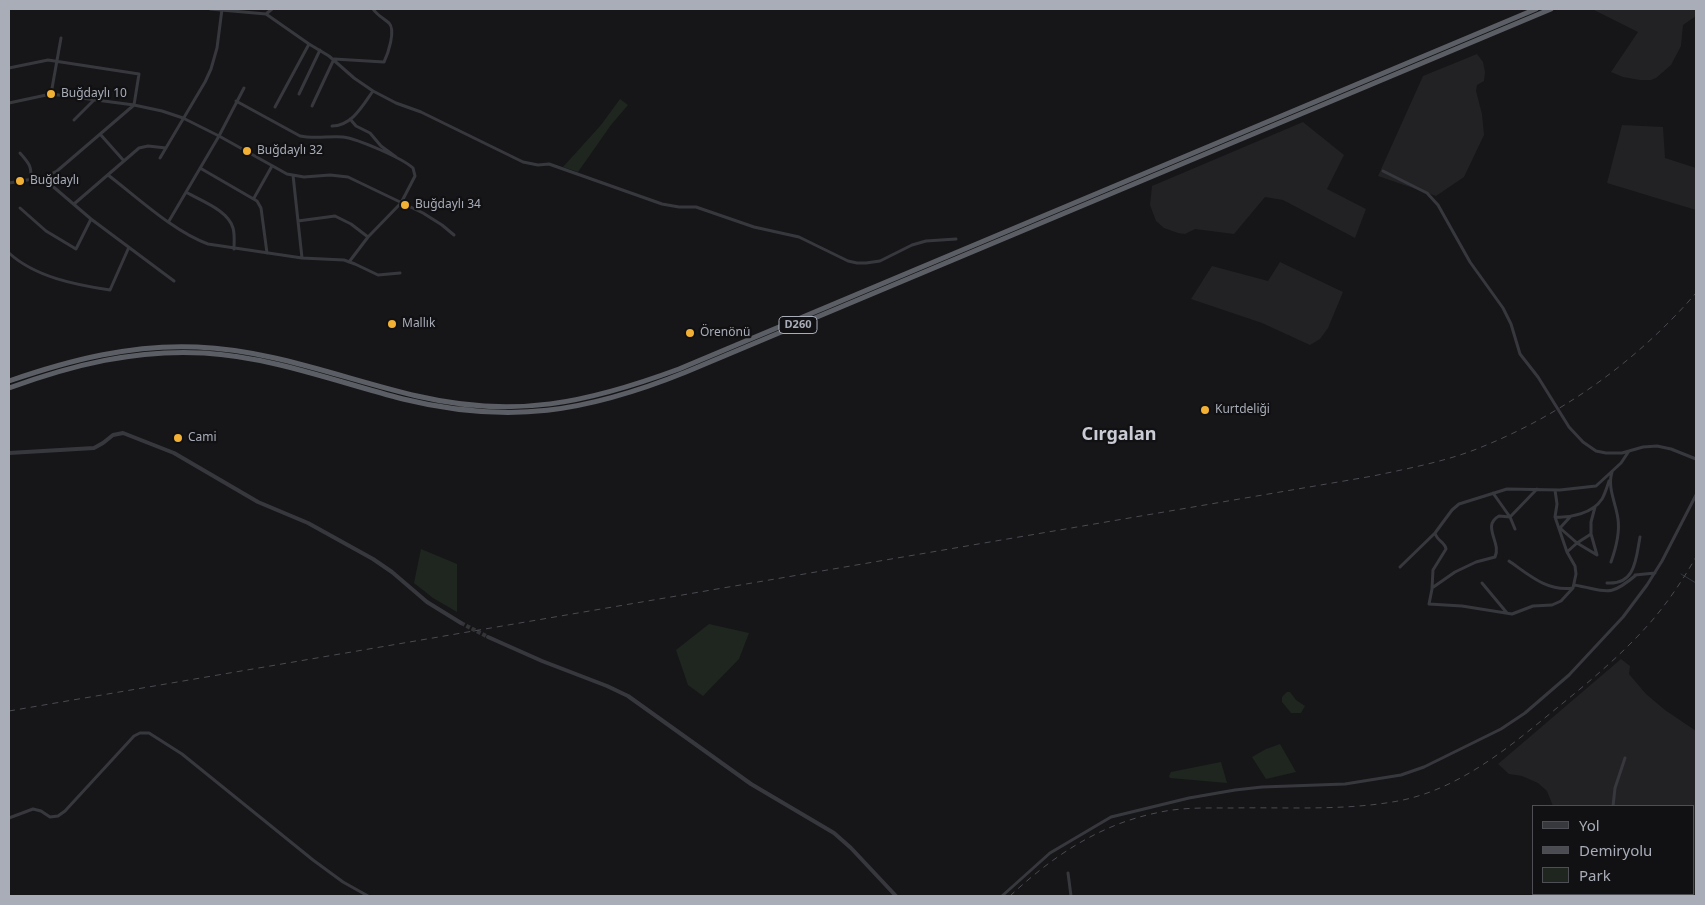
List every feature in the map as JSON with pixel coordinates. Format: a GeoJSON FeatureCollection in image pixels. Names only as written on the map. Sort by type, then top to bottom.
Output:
{"type":"FeatureCollection","features":[{"type":"Feature","properties":{"kind":"highway","name":"D260"},"geometry":{"type":"LineString","coordinates":[[9,381],[104,354],[146,348],[185,346],[226,349],[268,356],[411,395],[462,404],[494,407],[528,406],[569,402],[598,396],[688,365],[1536,9]]}},
{"type":"Feature","properties":{"kind":"highway","name":"D260"},"geometry":{"type":"LineString","coordinates":[[9,388],[66,369],[109,359],[150,353],[185,352],[221,354],[257,360],[414,402],[463,410],[496,413],[534,412],[605,400],[686,372],[1551,9]]}},
{"type":"Feature","properties":{"kind":"street"},"geometry":{"type":"LineString","coordinates":[[210,9],[266,14],[320,50],[373,91],[396,104],[421,112],[518,160],[533,164],[549,164],[662,204],[679,207],[696,206],[764,230],[799,237],[848,261],[861,263],[876,262],[912,244],[956,239]]}},
{"type":"Feature","properties":{"kind":"street"},"geometry":{"type":"LineString","coordinates":[[160,158],[205,82],[214,62],[222,9]]}},
{"type":"Feature","properties":{"kind":"street"},"geometry":{"type":"LineString","coordinates":[[266,14],[272,9]]}},
{"type":"Feature","properties":{"kind":"street"},"geometry":{"type":"LineString","coordinates":[[312,106],[333,60],[338,58],[384,62],[388,52],[392,28],[373,9]]}},
{"type":"Feature","properties":{"kind":"street"},"geometry":{"type":"LineString","coordinates":[[51,94],[61,38]]}},
{"type":"Feature","properties":{"kind":"street"},"geometry":{"type":"LineString","coordinates":[[275,107],[309,44]]}},
{"type":"Feature","properties":{"kind":"street"},"geometry":{"type":"LineString","coordinates":[[299,94],[320,50]]}},
{"type":"Feature","properties":{"kind":"street"},"geometry":{"type":"LineString","coordinates":[[9,68],[48,60],[139,74],[134,105],[57,171],[43,178],[9,183]]}},
{"type":"Feature","properties":{"kind":"street"},"geometry":{"type":"LineString","coordinates":[[169,222],[219,136],[244,88]]}},
{"type":"Feature","properties":{"kind":"street"},"geometry":{"type":"LineString","coordinates":[[332,126],[343,124],[350,119],[373,91]]}},
{"type":"Feature","properties":{"kind":"street"},"geometry":{"type":"LineString","coordinates":[[9,103],[51,94],[151,108],[183,118],[272,166],[293,175],[309,177],[330,175],[348,178],[428,216],[454,235]]}},
{"type":"Feature","properties":{"kind":"street"},"geometry":{"type":"LineString","coordinates":[[74,120],[94,100]]}},
{"type":"Feature","properties":{"kind":"street"},"geometry":{"type":"LineString","coordinates":[[236,101],[300,136],[308,138],[350,138],[411,165],[415,176],[402,203],[368,237],[349,262]]}},
{"type":"Feature","properties":{"kind":"street"},"geometry":{"type":"LineString","coordinates":[[350,119],[354,124],[370,133],[381,146],[395,155],[396,158]]}},
{"type":"Feature","properties":{"kind":"street"},"geometry":{"type":"LineString","coordinates":[[100,134],[124,161]]}},
{"type":"Feature","properties":{"kind":"street"},"geometry":{"type":"LineString","coordinates":[[74,204],[142,147],[166,148]]}},
{"type":"Feature","properties":{"kind":"street"},"geometry":{"type":"LineString","coordinates":[[20,153],[30,165],[30,180]]}},
{"type":"Feature","properties":{"kind":"street"},"geometry":{"type":"LineString","coordinates":[[254,198],[272,166]]}},
{"type":"Feature","properties":{"kind":"street"},"geometry":{"type":"LineString","coordinates":[[200,168],[254,198],[259,203],[266,253]]}},
{"type":"Feature","properties":{"kind":"street"},"geometry":{"type":"LineString","coordinates":[[1383,171],[1427,193],[1438,205],[1470,262],[1504,308],[1520,354],[1538,377],[1576,436],[1589,447],[1602,453],[1616,453],[1648,446],[1662,446],[1696,459]]}},
{"type":"Feature","properties":{"kind":"street"},"geometry":{"type":"LineString","coordinates":[[108,175],[169,222],[203,243],[218,247],[302,258],[338,260],[349,262],[375,274],[400,273]]}},
{"type":"Feature","properties":{"kind":"street"},"geometry":{"type":"LineString","coordinates":[[293,175],[302,258]]}},
{"type":"Feature","properties":{"kind":"street"},"geometry":{"type":"LineString","coordinates":[[43,178],[129,248],[174,281]]}},
{"type":"Feature","properties":{"kind":"street"},"geometry":{"type":"LineString","coordinates":[[186,192],[227,218],[233,229],[234,248]]}},
{"type":"Feature","properties":{"kind":"street"},"geometry":{"type":"LineString","coordinates":[[20,208],[46,231],[76,249],[91,218]]}},
{"type":"Feature","properties":{"kind":"street"},"geometry":{"type":"LineString","coordinates":[[298,221],[335,216],[351,224],[368,237]]}},
{"type":"Feature","properties":{"kind":"street"},"geometry":{"type":"LineString","coordinates":[[9,253],[31,268],[73,284],[110,290],[129,248]]}},
{"type":"Feature","properties":{"kind":"street"},"geometry":{"type":"LineString","coordinates":[[9,453],[94,448],[101,445],[111,436],[118,433],[126,433],[185,458],[258,502],[308,523],[373,559],[392,572],[427,602],[461,623]]}},
{"type":"Feature","properties":{"kind":"street"},"geometry":{"type":"LineString","coordinates":[[1400,567],[1436,534],[1456,505],[1507,489],[1555,490],[1596,486],[1601,484],[1630,451]]}},
{"type":"Feature","properties":{"kind":"street"},"geometry":{"type":"LineString","coordinates":[[1556,517],[1570,517],[1581,514],[1596,506],[1603,498],[1612,470]]}},
{"type":"Feature","properties":{"kind":"street"},"geometry":{"type":"LineString","coordinates":[[1610,480],[1618,525],[1616,546],[1611,562]]}},
{"type":"Feature","properties":{"kind":"street"},"geometry":{"type":"LineString","coordinates":[[1510,517],[1537,489]]}},
{"type":"Feature","properties":{"kind":"street"},"geometry":{"type":"LineString","coordinates":[[1436,534],[1446,549],[1433,570],[1429,604],[1462,606],[1508,614],[1518,613],[1533,606],[1557,603],[1573,587],[1576,571],[1567,552],[1556,517],[1555,490]]}},
{"type":"Feature","properties":{"kind":"street"},"geometry":{"type":"LineString","coordinates":[[1493,493],[1510,517],[1515,529]]}},
{"type":"Feature","properties":{"kind":"street"},"geometry":{"type":"LineString","coordinates":[[1002,896],[1050,853],[1074,837],[1111,817],[1189,798],[1235,790],[1262,787],[1345,784],[1384,778],[1424,767],[1501,730],[1517,719],[1569,675],[1623,618],[1655,573],[1696,495]]}},
{"type":"Feature","properties":{"kind":"street"},"geometry":{"type":"LineString","coordinates":[[1560,528],[1597,555],[1591,534],[1592,518],[1596,506]]}},
{"type":"Feature","properties":{"kind":"street"},"geometry":{"type":"LineString","coordinates":[[1432,589],[1455,572],[1476,562],[1495,557],[1497,552],[1491,528],[1492,521],[1499,516],[1510,517]]}},
{"type":"Feature","properties":{"kind":"street"},"geometry":{"type":"LineString","coordinates":[[1560,528],[1570,517]]}},
{"type":"Feature","properties":{"kind":"street"},"geometry":{"type":"LineString","coordinates":[[1567,552],[1577,542],[1591,534]]}},
{"type":"Feature","properties":{"kind":"street"},"geometry":{"type":"LineString","coordinates":[[1630,576],[1635,565],[1640,537]]}},
{"type":"Feature","properties":{"kind":"street"},"geometry":{"type":"LineString","coordinates":[[1509,561],[1547,586],[1560,589],[1573,587],[1611,592],[1636,575]]}},
{"type":"Feature","properties":{"kind":"street"},"geometry":{"type":"LineString","coordinates":[[1607,583],[1618,583],[1630,576],[1655,573]]}},
{"type":"Feature","properties":{"kind":"street"},"geometry":{"type":"LineString","coordinates":[[1482,583],[1508,614]]}},
{"type":"Feature","properties":{"kind":"street"},"geometry":{"type":"LineString","coordinates":[[488,637],[628,696],[751,784],[834,833],[851,848],[896,896]]}},
{"type":"Feature","properties":{"kind":"street"},"geometry":{"type":"LineString","coordinates":[[9,818],[33,810],[41,811],[50,817],[60,814],[92,783],[134,736],[146,732],[182,754],[323,868],[368,896]]}},
{"type":"Feature","properties":{"kind":"street"},"geometry":{"type":"LineString","coordinates":[[1613,805],[1615,788],[1625,758]]}},
{"type":"Feature","properties":{"kind":"street"},"geometry":{"type":"LineString","coordinates":[[1068,873],[1071,896]]}},
{"type":"Feature","properties":{"kind":"shaded area"},"geometry":{"type":"Polygon","coordinates":[[[1592,9],[1696,9],[1696,16],[1683,25],[1681,46],[1671,65],[1656,78],[1640,80],[1623,77],[1611,72],[1638,32],[1592,9]]]}},
{"type":"Feature","properties":{"kind":"shaded area"},"geometry":{"type":"Polygon","coordinates":[[[1477,54],[1483,62],[1485,72],[1484,81],[1477,85],[1476,91],[1482,114],[1484,135],[1464,177],[1436,196],[1378,176],[1423,76],[1477,54]]]}},
{"type":"Feature","properties":{"kind":"shaded area"},"geometry":{"type":"Polygon","coordinates":[[[1303,122],[1344,155],[1327,189],[1366,209],[1355,238],[1283,200],[1265,197],[1234,234],[1195,229],[1185,234],[1178,233],[1164,228],[1156,221],[1150,205],[1152,186],[1303,122]]]}},
{"type":"Feature","properties":{"kind":"shaded area"},"geometry":{"type":"Polygon","coordinates":[[[1622,125],[1663,127],[1665,158],[1696,168],[1696,210],[1607,183],[1622,125]]]}},
{"type":"Feature","properties":{"kind":"shaded area"},"geometry":{"type":"Polygon","coordinates":[[[1280,262],[1343,292],[1328,328],[1320,339],[1310,345],[1262,323],[1191,299],[1212,266],[1268,281],[1280,262]]]}},
{"type":"Feature","properties":{"kind":"shaded area"},"geometry":{"type":"Polygon","coordinates":[[[1621,659],[1630,666],[1629,674],[1646,694],[1665,710],[1696,731],[1695,837],[1695,805],[1553,805],[1547,791],[1538,783],[1522,776],[1509,774],[1498,764],[1621,659]]]}},
{"type":"Feature","properties":{"kind":"shaded area"},"geometry":{"type":"Polygon","coordinates":[[[1695,837],[1696,879],[1695,896],[1626,896],[1695,895],[1695,837]]]}},
{"type":"Feature","properties":{"kind":"green space"},"geometry":{"type":"Polygon","coordinates":[[[620,99],[628,105],[611,125],[578,172],[563,167],[601,125],[620,99]]]}},
{"type":"Feature","properties":{"kind":"green space"},"geometry":{"type":"Polygon","coordinates":[[[421,549],[457,564],[457,612],[433,598],[414,583],[421,549]]]}},
{"type":"Feature","properties":{"kind":"green space"},"geometry":{"type":"Polygon","coordinates":[[[709,624],[749,633],[739,659],[703,696],[688,685],[676,650],[709,624]]]}},
{"type":"Feature","properties":{"kind":"green space"},"geometry":{"type":"Polygon","coordinates":[[[1287,692],[1290,692],[1296,700],[1305,706],[1301,713],[1291,713],[1282,702],[1282,697],[1287,692]]]}},
{"type":"Feature","properties":{"kind":"green space"},"geometry":{"type":"Polygon","coordinates":[[[1280,744],[1296,772],[1266,779],[1252,757],[1280,744]]]}},
{"type":"Feature","properties":{"kind":"green space"},"geometry":{"type":"Polygon","coordinates":[[[1221,762],[1227,783],[1170,778],[1169,776],[1171,772],[1221,762]]]}},
{"type":"Feature","properties":{"kind":"waterway"},"geometry":{"type":"LineString","coordinates":[[1681,574],[1696,583]]}},
{"type":"Feature","properties":{"kind":"tunnel"},"geometry":{"type":"LineString","coordinates":[[461,623],[488,637]]}},
{"type":"Feature","properties":{"kind":"railway"},"geometry":{"type":"LineString","coordinates":[[9,711],[1373,476],[1429,464],[1457,456],[1514,433],[1572,400],[1625,362],[1674,317],[1696,293]]}},
{"type":"Feature","properties":{"kind":"railway"},"geometry":{"type":"LineString","coordinates":[[1010,896],[1042,868],[1077,844],[1095,834],[1135,818],[1194,808],[1315,808],[1378,804],[1421,795],[1444,786],[1486,762],[1526,734],[1611,662],[1645,629],[1661,610],[1696,557]]}},
{"type":"Feature","properties":{"kind":"place","name":"Buğdaylı 10"},"geometry":{"type":"Point","coordinates":[51,94]}},
{"type":"Feature","properties":{"kind":"place","name":"Buğdaylı 32"},"geometry":{"type":"Point","coordinates":[247,151]}},
{"type":"Feature","properties":{"kind":"place","name":"Buğdaylı"},"geometry":{"type":"Point","coordinates":[20,181]}},
{"type":"Feature","properties":{"kind":"place","name":"Buğdaylı 34"},"geometry":{"type":"Point","coordinates":[405,205]}},
{"type":"Feature","properties":{"kind":"place","name":"Mallık"},"geometry":{"type":"Point","coordinates":[392,324]}},
{"type":"Feature","properties":{"kind":"place","name":"Örenönü"},"geometry":{"type":"Point","coordinates":[690,333]}},
{"type":"Feature","properties":{"kind":"place","name":"Kurtdeliği"},"geometry":{"type":"Point","coordinates":[1205,410]}},
{"type":"Feature","properties":{"kind":"place","name":"Cami"},"geometry":{"type":"Point","coordinates":[178,438]}},
{"type":"Feature","properties":{"kind":"district","name":"Cırgalan"},"geometry":{"type":"Point","coordinates":[1119,435]}}]}
